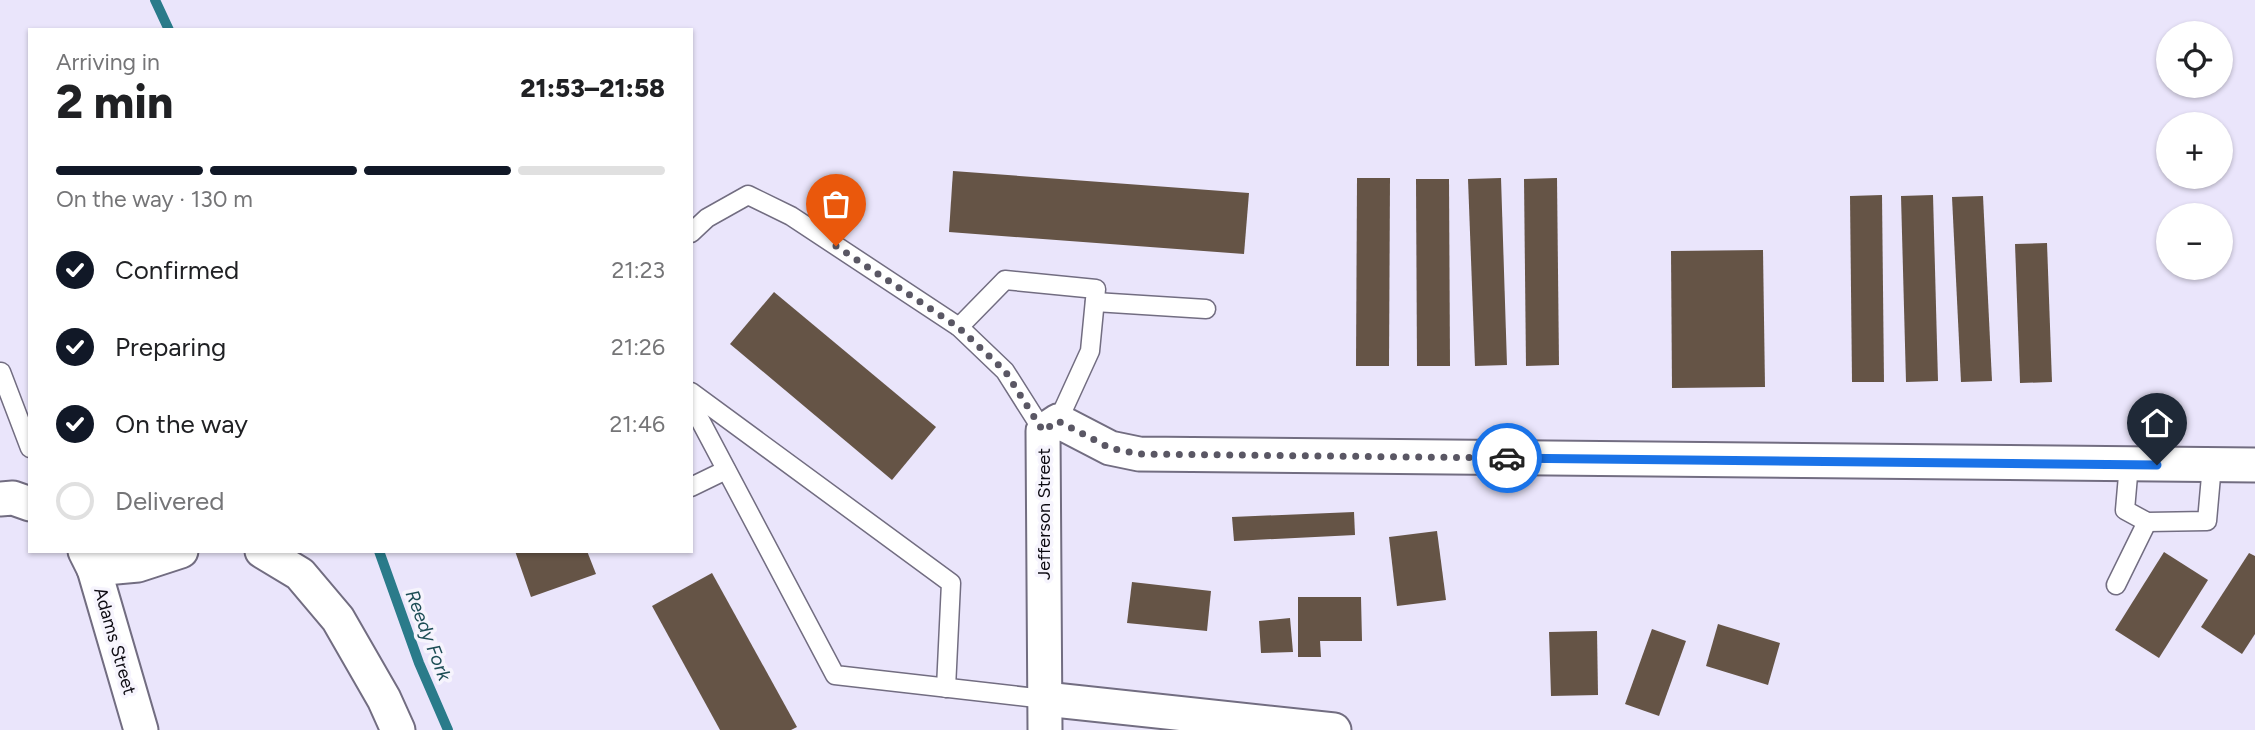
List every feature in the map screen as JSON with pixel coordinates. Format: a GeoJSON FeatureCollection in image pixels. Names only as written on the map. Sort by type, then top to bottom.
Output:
{"type":"FeatureCollection","features":[{"type":"Feature","properties":{"kind":"street"},"geometry":{"type":"LineString","coordinates":[[1050,426],[1110,448],[1139,454],[2255,465]]}},
{"type":"Feature","properties":{"kind":"street","name":"Jefferson Street"},"geometry":{"type":"LineString","coordinates":[[1045,714],[1050,426]]}},
{"type":"Feature","properties":{"kind":"street"},"geometry":{"type":"LineString","coordinates":[[0,499],[13,498],[28,503]]}},
{"type":"Feature","properties":{"kind":"street"},"geometry":{"type":"LineString","coordinates":[[92,557],[138,565],[175,553]]}},
{"type":"Feature","properties":{"kind":"street"},"geometry":{"type":"LineString","coordinates":[[265,553],[300,574],[338,619],[384,699],[398,730]]}},
{"type":"Feature","properties":{"kind":"street","name":"Adams Street"},"geometry":{"type":"LineString","coordinates":[[92,557],[141,730]]}},
{"type":"Feature","properties":{"kind":"street"},"geometry":{"type":"LineString","coordinates":[[1045,714],[1334,730]]}},
{"type":"Feature","properties":{"kind":"lane","name":"Jefferson Street"},"geometry":{"type":"LineString","coordinates":[[693,231],[707,218],[748,195],[791,216],[958,327],[1005,371],[1050,426]]}},
{"type":"Feature","properties":{"kind":"lane"},"geometry":{"type":"LineString","coordinates":[[958,327],[1005,280],[1096,289],[1090,351],[1050,426]]}},
{"type":"Feature","properties":{"kind":"lane"},"geometry":{"type":"LineString","coordinates":[[1095,302],[1206,309]]}},
{"type":"Feature","properties":{"kind":"lane"},"geometry":{"type":"LineString","coordinates":[[1,372],[28,443]]}},
{"type":"Feature","properties":{"kind":"lane"},"geometry":{"type":"LineString","coordinates":[[693,393],[951,583],[946,688]]}},
{"type":"Feature","properties":{"kind":"lane"},"geometry":{"type":"LineString","coordinates":[[693,408],[835,675],[946,688],[1045,714]]}},
{"type":"Feature","properties":{"kind":"lane"},"geometry":{"type":"LineString","coordinates":[[2129,464],[2125,510],[2147,522],[2207,521],[2213,465]]}},
{"type":"Feature","properties":{"kind":"lane"},"geometry":{"type":"LineString","coordinates":[[693,486],[726,470]]}},
{"type":"Feature","properties":{"kind":"lane"},"geometry":{"type":"LineString","coordinates":[[2116,585],[2147,522]]}},
{"type":"Feature","properties":{"kind":"building"},"geometry":{"type":"Polygon","coordinates":[[[953,171],[1249,193],[1244,254],[949,232],[953,171]]]}},
{"type":"Feature","properties":{"kind":"building"},"geometry":{"type":"Polygon","coordinates":[[[1357,178],[1390,178],[1389,366],[1356,366],[1357,178]]]}},
{"type":"Feature","properties":{"kind":"building"},"geometry":{"type":"Polygon","coordinates":[[[1501,178],[1507,365],[1475,366],[1468,179],[1501,178]]]}},
{"type":"Feature","properties":{"kind":"building"},"geometry":{"type":"Polygon","coordinates":[[[1557,178],[1559,365],[1526,366],[1524,179],[1557,178]]]}},
{"type":"Feature","properties":{"kind":"building"},"geometry":{"type":"Polygon","coordinates":[[[1416,179],[1449,179],[1450,366],[1417,366],[1416,179]]]}},
{"type":"Feature","properties":{"kind":"building"},"geometry":{"type":"Polygon","coordinates":[[[1882,195],[1884,382],[1852,382],[1850,196],[1882,195]]]}},
{"type":"Feature","properties":{"kind":"building"},"geometry":{"type":"Polygon","coordinates":[[[1933,195],[1938,381],[1906,382],[1901,196],[1933,195]]]}},
{"type":"Feature","properties":{"kind":"building"},"geometry":{"type":"Polygon","coordinates":[[[1983,196],[1992,381],[1961,382],[1952,197],[1983,196]]]}},
{"type":"Feature","properties":{"kind":"building"},"geometry":{"type":"Polygon","coordinates":[[[2047,243],[2052,382],[2020,383],[2015,244],[2047,243]]]}},
{"type":"Feature","properties":{"kind":"building"},"geometry":{"type":"Polygon","coordinates":[[[1763,250],[1765,387],[1672,388],[1671,251],[1763,250]]]}},
{"type":"Feature","properties":{"kind":"building"},"geometry":{"type":"Polygon","coordinates":[[[774,292],[936,427],[892,480],[730,344],[774,292]]]}},
{"type":"Feature","properties":{"kind":"building"},"geometry":{"type":"Polygon","coordinates":[[[1354,512],[1355,535],[1234,541],[1232,517],[1354,512]]]}},
{"type":"Feature","properties":{"kind":"building"},"geometry":{"type":"Polygon","coordinates":[[[1437,531],[1446,600],[1397,606],[1389,537],[1437,531]]]}},
{"type":"Feature","properties":{"kind":"building"},"geometry":{"type":"Polygon","coordinates":[[[2164,552],[2208,580],[2159,658],[2115,630],[2164,552]]]}},
{"type":"Feature","properties":{"kind":"building"},"geometry":{"type":"Polygon","coordinates":[[[516,553],[588,553],[596,574],[531,597],[516,553]]]}},
{"type":"Feature","properties":{"kind":"building"},"geometry":{"type":"Polygon","coordinates":[[[2249,553],[2255,556],[2255,634],[2242,654],[2201,627],[2249,553]]]}},
{"type":"Feature","properties":{"kind":"building"},"geometry":{"type":"Polygon","coordinates":[[[712,573],[797,727],[791,730],[720,730],[652,606],[712,573]]]}},
{"type":"Feature","properties":{"kind":"building"},"geometry":{"type":"Polygon","coordinates":[[[1132,582],[1211,591],[1207,631],[1127,623],[1132,582]]]}},
{"type":"Feature","properties":{"kind":"building"},"geometry":{"type":"Polygon","coordinates":[[[1298,597],[1361,597],[1362,641],[1320,641],[1321,657],[1298,657],[1298,597]]]}},
{"type":"Feature","properties":{"kind":"building"},"geometry":{"type":"Polygon","coordinates":[[[1290,618],[1293,652],[1261,653],[1259,621],[1290,618]]]}},
{"type":"Feature","properties":{"kind":"building"},"geometry":{"type":"Polygon","coordinates":[[[1718,624],[1780,643],[1768,685],[1706,666],[1718,624]]]}},
{"type":"Feature","properties":{"kind":"building"},"geometry":{"type":"Polygon","coordinates":[[[1652,629],[1686,641],[1659,716],[1625,704],[1652,629]]]}},
{"type":"Feature","properties":{"kind":"building"},"geometry":{"type":"Polygon","coordinates":[[[1597,631],[1598,695],[1551,696],[1549,632],[1597,631]]]}},
{"type":"Feature","properties":{"kind":"waterway","name":"Reedy Fork"},"geometry":{"type":"LineString","coordinates":[[155,0],[168,28]]}},
{"type":"Feature","properties":{"kind":"waterway","name":"Reedy Fork"},"geometry":{"type":"LineString","coordinates":[[380,553],[419,663],[448,730]]}},
{"type":"Feature","properties":{"kind":"way so far"},"geometry":{"type":"LineString","coordinates":[[836,246],[958,327],[1005,371],[1043,431],[1058,421],[1110,448],[1139,454],[1507,458]]}},
{"type":"Feature","properties":{"kind":"route"},"geometry":{"type":"LineString","coordinates":[[1507,458],[2157,465]]}}]}
